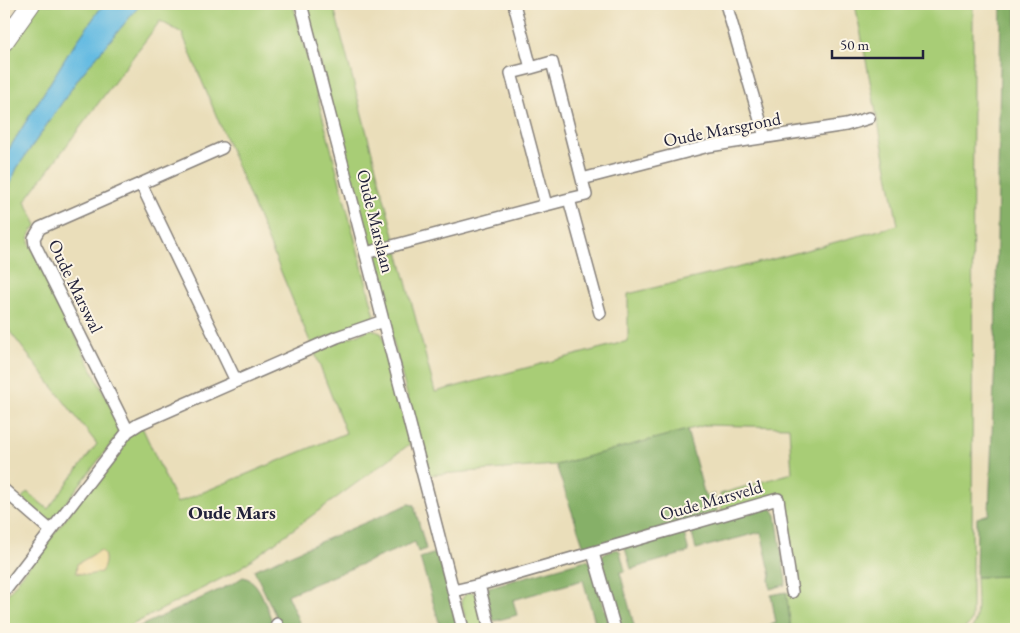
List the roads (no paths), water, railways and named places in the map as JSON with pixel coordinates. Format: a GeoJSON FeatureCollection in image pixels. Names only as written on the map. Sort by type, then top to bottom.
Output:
{"type":"FeatureCollection","features":[{"type":"Feature","properties":{"kind":"main road"},"geometry":{"type":"LineString","coordinates":[[4,42],[31,4]]}},
{"type":"Feature","properties":{"kind":"street","name":"Oude Marslaan"},"geometry":{"type":"LineString","coordinates":[[301,4],[454,591]]}},
{"type":"Feature","properties":{"kind":"street"},"geometry":{"type":"LineString","coordinates":[[514,4],[531,68]]}},
{"type":"Feature","properties":{"kind":"street"},"geometry":{"type":"LineString","coordinates":[[726,4],[765,137]]}},
{"type":"Feature","properties":{"kind":"street"},"geometry":{"type":"LineString","coordinates":[[366,253],[586,195],[552,62],[511,73],[546,205]]}},
{"type":"Feature","properties":{"kind":"street","name":"Oude Marsgrond"},"geometry":{"type":"LineString","coordinates":[[582,179],[709,146],[846,125],[869,118]]}},
{"type":"Feature","properties":{"kind":"street","name":"Oude Marswal"},"geometry":{"type":"LineString","coordinates":[[128,431],[35,245],[34,238],[40,228],[222,148]]}},
{"type":"Feature","properties":{"kind":"street"},"geometry":{"type":"LineString","coordinates":[[141,184],[236,381]]}},
{"type":"Feature","properties":{"kind":"street"},"geometry":{"type":"LineString","coordinates":[[569,199],[600,313]]}},
{"type":"Feature","properties":{"kind":"street"},"geometry":{"type":"LineString","coordinates":[[4,592],[128,431],[139,424],[337,337],[383,321]]}},
{"type":"Feature","properties":{"kind":"street"},"geometry":{"type":"LineString","coordinates":[[4,490],[50,530]]}},
{"type":"Feature","properties":{"kind":"street","name":"Oude Marsveld"},"geometry":{"type":"LineString","coordinates":[[454,591],[778,499],[792,592]]}},
{"type":"Feature","properties":{"kind":"street"},"geometry":{"type":"LineString","coordinates":[[593,553],[615,629]]}},
{"type":"Feature","properties":{"kind":"street"},"geometry":{"type":"LineString","coordinates":[[479,585],[490,629]]}},
{"type":"Feature","properties":{"kind":"street"},"geometry":{"type":"LineString","coordinates":[[454,591],[463,629]]}},
{"type":"Feature","properties":{"kind":"water"},"geometry":{"type":"Polygon","coordinates":[[[106,4],[141,4],[81,75],[17,168],[4,198],[4,157],[68,54],[100,9],[106,4]]]}},
{"type":"Feature","properties":{"kind":"district","name":"Oude Mars"},"geometry":{"type":"Point","coordinates":[232,512]}}]}
